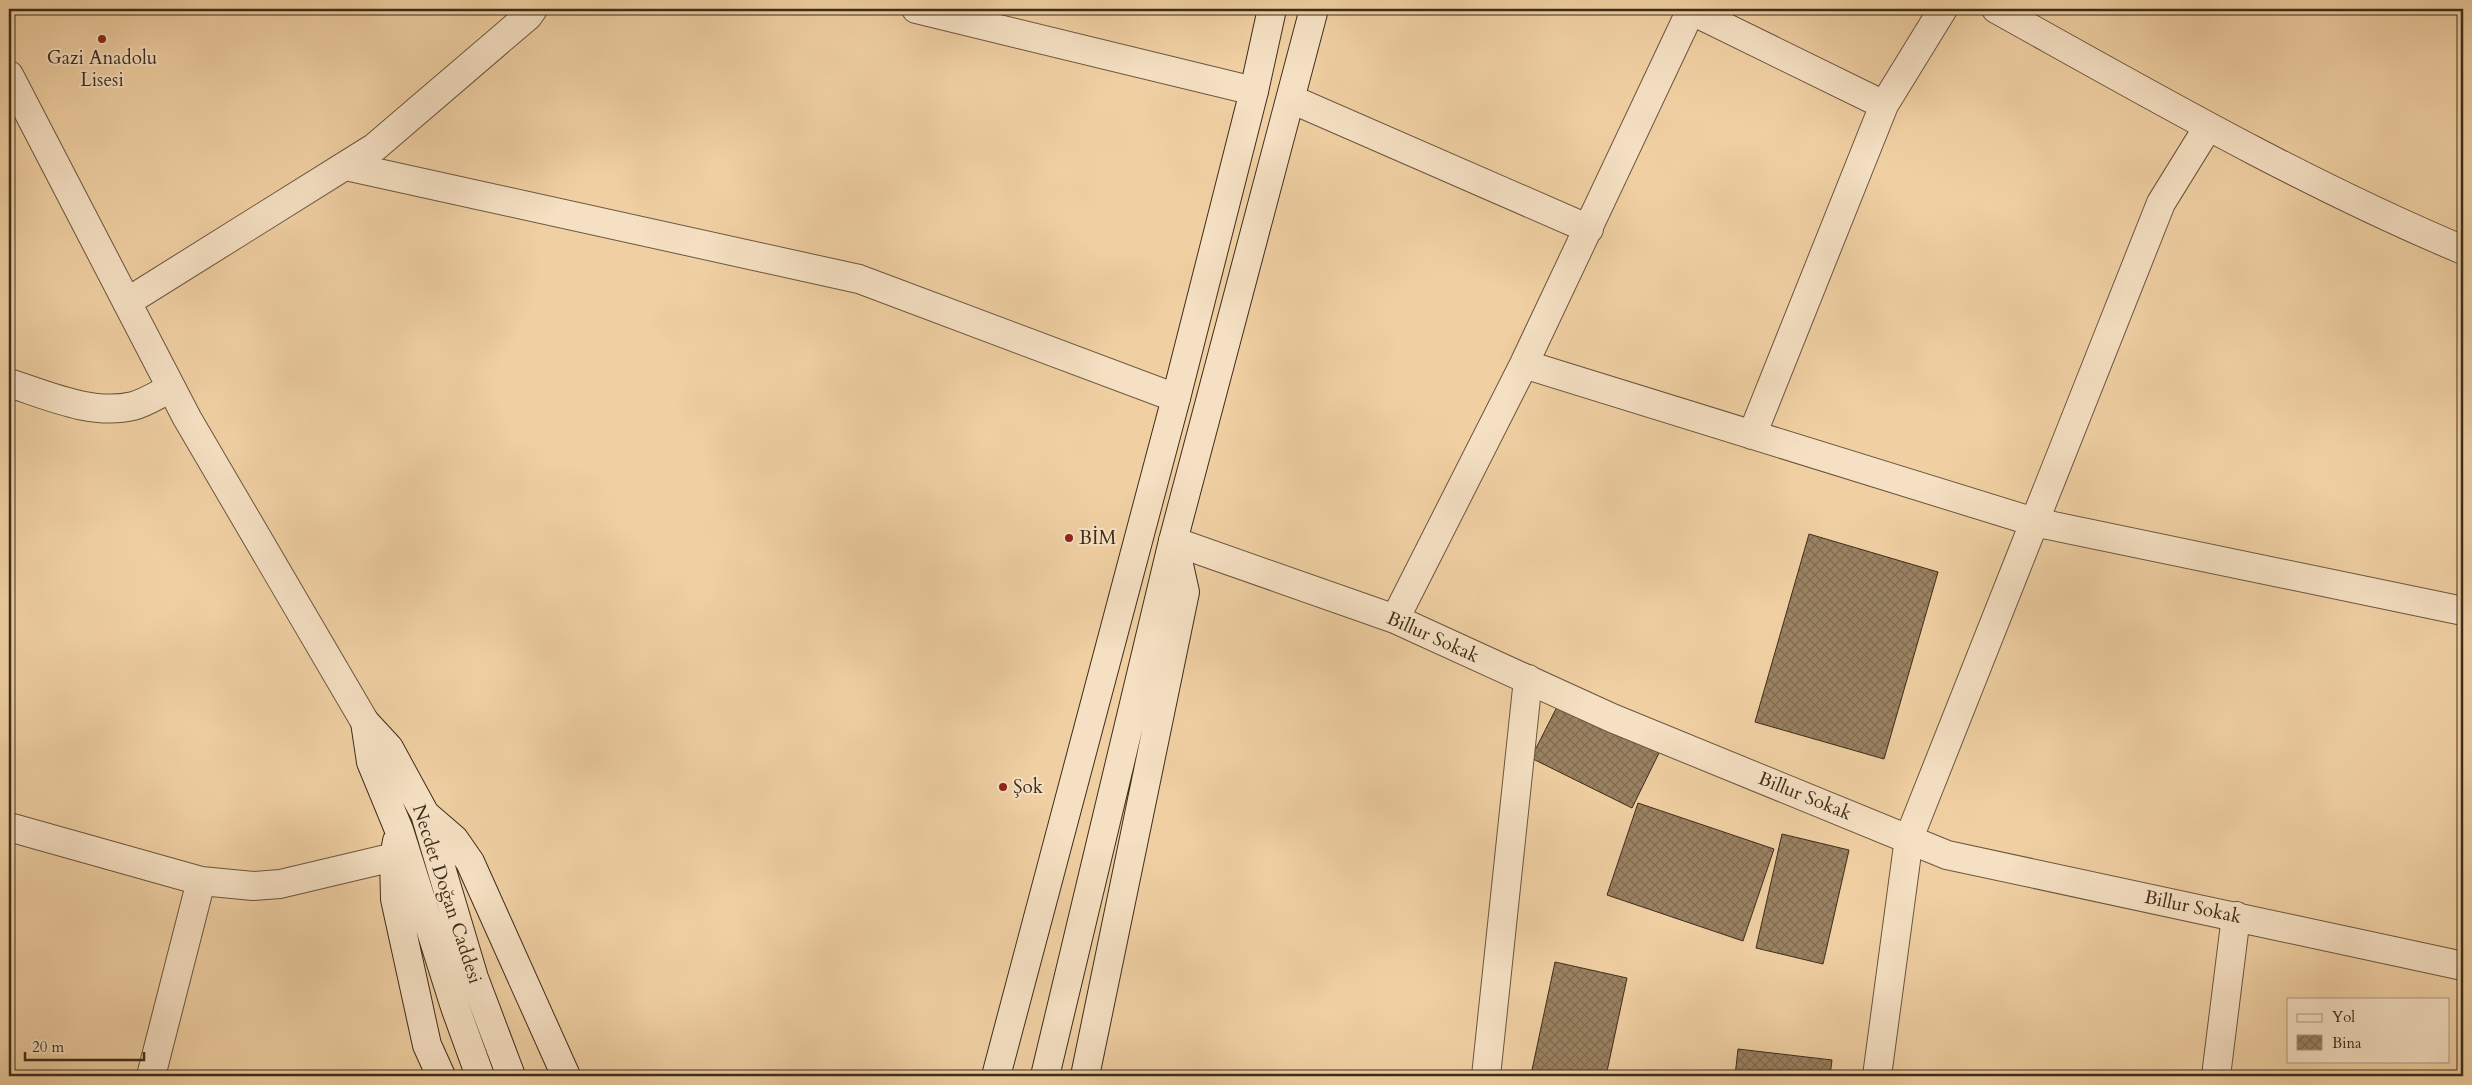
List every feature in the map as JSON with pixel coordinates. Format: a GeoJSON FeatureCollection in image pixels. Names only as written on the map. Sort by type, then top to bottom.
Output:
{"type":"FeatureCollection","features":[{"type":"Feature","properties":{"kind":"street"},"geometry":{"type":"LineString","coordinates":[[127,302],[346,166],[374,146],[528,16],[533,9]]}},
{"type":"Feature","properties":{"kind":"street"},"geometry":{"type":"LineString","coordinates":[[996,1076],[1176,398],[1254,91],[1272,9]]}},
{"type":"Feature","properties":{"kind":"street"},"geometry":{"type":"LineString","coordinates":[[1045,1076],[1173,541],[1314,9]]}},
{"type":"Feature","properties":{"kind":"street"},"geometry":{"type":"LineString","coordinates":[[1395,619],[1524,364],[1589,229],[1690,9],[1884,105]]}},
{"type":"Feature","properties":{"kind":"street"},"geometry":{"type":"LineString","coordinates":[[1752,435],[1884,105],[1944,9]]}},
{"type":"Feature","properties":{"kind":"street"},"geometry":{"type":"LineString","coordinates":[[1996,9],[2208,127],[2393,220],[2463,250]]}},
{"type":"Feature","properties":{"kind":"street"},"geometry":{"type":"LineString","coordinates":[[931,10],[1254,91]]}},
{"type":"Feature","properties":{"kind":"street"},"geometry":{"type":"LineString","coordinates":[[9,75],[171,388],[365,722],[371,762],[399,830],[455,1007],[480,1076]]}},
{"type":"Feature","properties":{"kind":"street"},"geometry":{"type":"LineString","coordinates":[[1291,98],[1589,229]]}},
{"type":"Feature","properties":{"kind":"street"},"geometry":{"type":"LineString","coordinates":[[1877,1076],[1909,838],[2161,203],[2208,127]]}},
{"type":"Feature","properties":{"kind":"street"},"geometry":{"type":"LineString","coordinates":[[346,166],[859,279],[1176,398]]}},
{"type":"Feature","properties":{"kind":"street"},"geometry":{"type":"LineString","coordinates":[[1524,364],[2034,522],[2463,611]]}},
{"type":"Feature","properties":{"kind":"street"},"geometry":{"type":"LineString","coordinates":[[9,383],[78,404],[109,408],[133,406],[171,388]]}},
{"type":"Feature","properties":{"kind":"street"},"geometry":{"type":"LineString","coordinates":[[1085,1076],[1185,592],[1173,541]]}},
{"type":"Feature","properties":{"kind":"street","name":"Billur Sokak"},"geometry":{"type":"LineString","coordinates":[[1173,541],[1395,619],[1612,718],[1948,855],[2463,966]]}},
{"type":"Feature","properties":{"kind":"street"},"geometry":{"type":"LineString","coordinates":[[1486,1076],[1528,679]]}},
{"type":"Feature","properties":{"kind":"street","name":"Necdet Doğan Caddesi"},"geometry":{"type":"LineString","coordinates":[[365,722],[389,748],[425,814],[474,978],[511,1076]]}},
{"type":"Feature","properties":{"kind":"street"},"geometry":{"type":"LineString","coordinates":[[425,814],[454,839],[470,862],[566,1076]]}},
{"type":"Feature","properties":{"kind":"street"},"geometry":{"type":"LineString","coordinates":[[9,827],[202,881],[227,884],[280,884],[394,857]]}},
{"type":"Feature","properties":{"kind":"street"},"geometry":{"type":"LineString","coordinates":[[399,830],[394,857],[395,899],[427,1045],[441,1076]]}},
{"type":"Feature","properties":{"kind":"street"},"geometry":{"type":"LineString","coordinates":[[151,1076],[202,881]]}},
{"type":"Feature","properties":{"kind":"street"},"geometry":{"type":"LineString","coordinates":[[2216,1076],[2236,916]]}},
{"type":"Feature","properties":{"kind":"street"},"geometry":{"type":"LineString","coordinates":[[419,1076],[427,1045]]}},
{"type":"Feature","properties":{"kind":"building"},"geometry":{"type":"Polygon","coordinates":[[[1809,534],[1938,572],[1884,759],[1755,722],[1809,534]]]}},
{"type":"Feature","properties":{"kind":"building"},"geometry":{"type":"Polygon","coordinates":[[[1560,701],[1660,751],[1632,808],[1531,758],[1560,701]]]}},
{"type":"Feature","properties":{"kind":"building"},"geometry":{"type":"Polygon","coordinates":[[[1638,803],[1774,849],[1743,941],[1607,895],[1638,803]]]}},
{"type":"Feature","properties":{"kind":"building"},"geometry":{"type":"Polygon","coordinates":[[[1782,834],[1849,850],[1823,964],[1756,948],[1782,834]]]}},
{"type":"Feature","properties":{"kind":"building"},"geometry":{"type":"Polygon","coordinates":[[[1555,962],[1627,978],[1606,1076],[1561,1076],[1532,1070],[1555,962]]]}},
{"type":"Feature","properties":{"kind":"building"},"geometry":{"type":"Polygon","coordinates":[[[1738,1049],[1832,1060],[1830,1076],[1735,1076],[1738,1049]]]}},
{"type":"Feature","properties":{"kind":"place","name":"Gazi Anadolu Lisesi"},"geometry":{"type":"Point","coordinates":[102,39]}},
{"type":"Feature","properties":{"kind":"place","name":"BİM"},"geometry":{"type":"Point","coordinates":[1069,538]}},
{"type":"Feature","properties":{"kind":"place","name":"Şok"},"geometry":{"type":"Point","coordinates":[1003,787]}}]}
